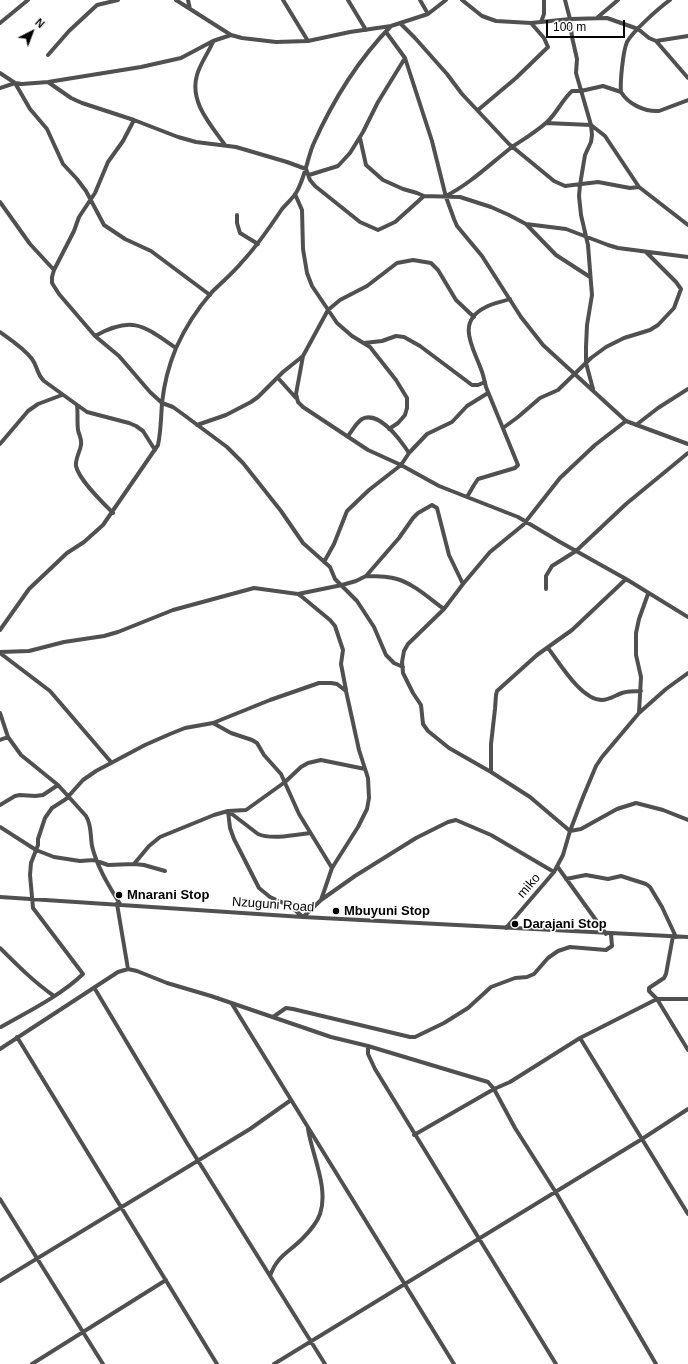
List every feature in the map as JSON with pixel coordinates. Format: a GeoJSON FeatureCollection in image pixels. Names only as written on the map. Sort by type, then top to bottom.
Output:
{"type":"FeatureCollection","features":[{"type":"Feature","properties":{"kind":"street"},"geometry":{"type":"LineString","coordinates":[[0,23],[28,0]]}},
{"type":"Feature","properties":{"kind":"street"},"geometry":{"type":"LineString","coordinates":[[48,55],[69,30],[97,5],[118,0]]}},
{"type":"Feature","properties":{"kind":"street"},"geometry":{"type":"LineString","coordinates":[[176,0],[231,35],[242,38],[276,42],[308,41],[350,32],[391,26],[428,14],[446,0]]}},
{"type":"Feature","properties":{"kind":"street"},"geometry":{"type":"LineString","coordinates":[[188,0],[190,9]]}},
{"type":"Feature","properties":{"kind":"street"},"geometry":{"type":"LineString","coordinates":[[283,0],[308,41]]}},
{"type":"Feature","properties":{"kind":"street"},"geometry":{"type":"LineString","coordinates":[[348,0],[366,30]]}},
{"type":"Feature","properties":{"kind":"street"},"geometry":{"type":"LineString","coordinates":[[420,0],[428,14]]}},
{"type":"Feature","properties":{"kind":"street"},"geometry":{"type":"LineString","coordinates":[[462,0],[484,16],[496,20],[531,23],[570,18],[607,18],[638,29],[649,38],[656,41],[688,78]]}},
{"type":"Feature","properties":{"kind":"street"},"geometry":{"type":"LineString","coordinates":[[541,22],[544,14],[544,0]]}},
{"type":"Feature","properties":{"kind":"street"},"geometry":{"type":"LineString","coordinates":[[565,0],[570,18],[572,37],[577,59],[576,70],[591,125],[592,135],[591,142],[585,155],[580,185],[581,215],[588,245],[592,295],[586,331],[586,364],[593,390]]}},
{"type":"Feature","properties":{"kind":"street"},"geometry":{"type":"LineString","coordinates":[[598,17],[618,0]]}},
{"type":"Feature","properties":{"kind":"street"},"geometry":{"type":"LineString","coordinates":[[621,92],[626,45],[629,39],[670,0]]}},
{"type":"Feature","properties":{"kind":"street"},"geometry":{"type":"LineString","coordinates":[[400,23],[447,74],[462,94],[513,147],[559,184],[567,186],[598,182],[630,188],[639,187]]}},
{"type":"Feature","properties":{"kind":"street"},"geometry":{"type":"LineString","coordinates":[[478,110],[516,78],[548,47],[544,38],[531,23]]}},
{"type":"Feature","properties":{"kind":"street"},"geometry":{"type":"LineString","coordinates":[[0,630],[29,590],[62,558],[84,542],[103,525],[155,450],[158,445],[161,430],[162,403],[166,376],[176,348],[188,324],[210,296],[258,244],[295,194],[306,169],[312,149],[338,95],[391,26]]}},
{"type":"Feature","properties":{"kind":"street"},"geometry":{"type":"LineString","coordinates":[[386,32],[404,58],[432,141],[450,211],[457,226],[482,256],[510,300],[537,338],[626,421],[688,444]]}},
{"type":"Feature","properties":{"kind":"street"},"geometry":{"type":"LineString","coordinates":[[0,73],[15,82],[26,84],[48,82],[141,67],[181,58],[214,41],[231,35]]}},
{"type":"Feature","properties":{"kind":"street"},"geometry":{"type":"LineString","coordinates":[[656,41],[688,36]]}},
{"type":"Feature","properties":{"kind":"street"},"geometry":{"type":"LineString","coordinates":[[214,41],[197,75],[195,93],[199,106],[225,145]]}},
{"type":"Feature","properties":{"kind":"street"},"geometry":{"type":"LineString","coordinates":[[309,175],[338,166],[350,153],[370,121],[378,102],[404,58]]}},
{"type":"Feature","properties":{"kind":"street"},"geometry":{"type":"LineString","coordinates":[[0,88],[15,82]]}},
{"type":"Feature","properties":{"kind":"street"},"geometry":{"type":"LineString","coordinates":[[15,82],[30,109],[47,129],[63,164],[84,187],[102,223],[125,239],[151,251],[210,296]]}},
{"type":"Feature","properties":{"kind":"street"},"geometry":{"type":"LineString","coordinates":[[48,82],[53,87],[82,103],[134,120],[178,137],[196,142],[225,145],[267,156],[306,169],[313,183],[320,190],[360,222],[378,230],[395,222],[424,196]]}},
{"type":"Feature","properties":{"kind":"street"},"geometry":{"type":"LineString","coordinates":[[446,197],[460,189],[546,123],[555,114],[570,92],[581,92],[603,86],[621,92],[634,105],[655,112],[659,112],[688,100]]}},
{"type":"Feature","properties":{"kind":"street"},"geometry":{"type":"LineString","coordinates":[[134,120],[123,141],[108,162],[98,189],[79,217],[74,231],[54,270],[52,283],[59,294],[95,336],[119,356],[150,392],[162,403],[173,407],[197,425],[243,463],[281,511],[303,543],[330,568],[335,579],[357,601],[369,618],[386,655],[394,663],[402,667]]}},
{"type":"Feature","properties":{"kind":"street"},"geometry":{"type":"LineString","coordinates":[[546,123],[591,125],[605,136],[639,187],[688,225]]}},
{"type":"Feature","properties":{"kind":"street"},"geometry":{"type":"LineString","coordinates":[[360,138],[364,162],[382,180],[394,186],[424,196],[460,197],[481,203],[508,215],[526,224],[556,255],[590,277]]}},
{"type":"Feature","properties":{"kind":"street"},"geometry":{"type":"LineString","coordinates":[[295,194],[302,213],[303,249],[307,273],[314,291],[342,328],[370,347],[392,375],[407,398],[407,408],[404,415],[398,423],[389,429]]}},
{"type":"Feature","properties":{"kind":"street"},"geometry":{"type":"LineString","coordinates":[[0,202],[30,244],[54,270]]}},
{"type":"Feature","properties":{"kind":"street"},"geometry":{"type":"LineString","coordinates":[[236,215],[240,233],[258,244]]}},
{"type":"Feature","properties":{"kind":"street"},"geometry":{"type":"LineString","coordinates":[[526,224],[574,231],[585,237],[608,245],[646,252],[688,257]]}},
{"type":"Feature","properties":{"kind":"street"},"geometry":{"type":"LineString","coordinates":[[503,428],[540,398],[558,390],[601,351],[618,340],[654,328],[666,318],[676,304],[681,291],[679,286],[646,252]]}},
{"type":"Feature","properties":{"kind":"street"},"geometry":{"type":"LineString","coordinates":[[296,398],[303,356],[328,310],[340,300],[367,286],[397,263],[412,260],[428,262],[435,266],[453,296],[474,317]]}},
{"type":"Feature","properties":{"kind":"street"},"geometry":{"type":"LineString","coordinates":[[467,497],[478,479],[517,466],[518,464],[488,393],[468,335],[469,326],[474,317],[486,306],[510,300]]}},
{"type":"Feature","properties":{"kind":"street"},"geometry":{"type":"LineString","coordinates":[[95,336],[105,330],[120,326],[130,324],[139,325],[176,348]]}},
{"type":"Feature","properties":{"kind":"street"},"geometry":{"type":"LineString","coordinates":[[0,332],[25,350],[34,361],[39,376],[62,395],[93,415],[136,426],[143,431],[155,450]]}},
{"type":"Feature","properties":{"kind":"street"},"geometry":{"type":"LineString","coordinates":[[364,343],[382,341],[396,336],[404,337],[420,346],[472,385],[485,382]]}},
{"type":"Feature","properties":{"kind":"street"},"geometry":{"type":"LineString","coordinates":[[197,425],[226,415],[252,402],[303,356]]}},
{"type":"Feature","properties":{"kind":"street"},"geometry":{"type":"LineString","coordinates":[[278,378],[298,402],[308,411],[368,450],[401,464],[439,486],[509,513],[626,579],[648,594],[688,617]]}},
{"type":"Feature","properties":{"kind":"street"},"geometry":{"type":"LineString","coordinates":[[636,425],[658,408],[688,390]]}},
{"type":"Feature","properties":{"kind":"street"},"geometry":{"type":"LineString","coordinates":[[324,562],[334,544],[347,511],[369,490],[401,464],[427,434],[452,422],[467,406],[488,393]]}},
{"type":"Feature","properties":{"kind":"street"},"geometry":{"type":"LineString","coordinates":[[0,444],[28,411],[38,404],[62,395]]}},
{"type":"Feature","properties":{"kind":"street"},"geometry":{"type":"LineString","coordinates":[[77,405],[79,419],[78,429],[81,443],[77,456],[76,467],[94,494],[113,512]]}},
{"type":"Feature","properties":{"kind":"street"},"geometry":{"type":"LineString","coordinates":[[348,436],[360,421],[367,418],[376,418],[389,429],[409,453]]}},
{"type":"Feature","properties":{"kind":"street"},"geometry":{"type":"LineString","coordinates":[[626,421],[595,446],[560,478],[526,522],[515,533],[490,552],[462,584],[444,609],[408,644],[404,651],[402,667],[403,674],[420,705],[423,724],[428,731],[449,748],[491,772],[530,797],[570,831],[581,829],[617,810],[636,803],[662,810],[688,820]]}},
{"type":"Feature","properties":{"kind":"street"},"geometry":{"type":"LineString","coordinates":[[546,589],[545,580],[547,573],[558,562],[576,551],[626,504],[688,453]]}},
{"type":"Feature","properties":{"kind":"street"},"geometry":{"type":"LineString","coordinates":[[0,653],[29,651],[64,642],[104,636],[173,610],[254,588],[298,594],[356,581],[366,576],[399,538],[413,518],[432,504],[437,508],[449,555],[462,584]]}},
{"type":"Feature","properties":{"kind":"street"},"geometry":{"type":"LineString","coordinates":[[366,576],[395,578],[400,580],[424,594],[444,609]]}},
{"type":"Feature","properties":{"kind":"street"},"geometry":{"type":"LineString","coordinates":[[491,772],[491,744],[496,695],[501,687],[529,662],[572,630],[626,579]]}},
{"type":"Feature","properties":{"kind":"street"},"geometry":{"type":"LineString","coordinates":[[298,594],[316,607],[336,626],[343,650],[341,664],[342,672],[359,750],[370,789],[367,809],[358,827],[332,868],[321,900]]}},
{"type":"Feature","properties":{"kind":"street"},"geometry":{"type":"LineString","coordinates":[[639,712],[641,677],[636,655],[636,633],[639,619],[648,594]]}},
{"type":"Feature","properties":{"kind":"street"},"geometry":{"type":"LineString","coordinates":[[548,648],[573,682],[587,694],[599,700],[608,699],[624,692],[641,691]]}},
{"type":"Feature","properties":{"kind":"street"},"geometry":{"type":"LineString","coordinates":[[0,653],[50,691],[111,762]]}},
{"type":"Feature","properties":{"kind":"street","name":"miko"},"geometry":{"type":"LineString","coordinates":[[506,928],[554,872],[567,845],[570,831],[596,766],[602,757],[639,712],[688,673]]}},
{"type":"Feature","properties":{"kind":"street"},"geometry":{"type":"LineString","coordinates":[[2,1027],[54,996],[76,981],[83,974],[33,908],[30,870],[40,832],[48,813],[52,808],[69,797],[83,780],[111,762],[145,744],[177,731],[185,728],[213,724],[270,700],[318,683],[337,684],[346,691]]}},
{"type":"Feature","properties":{"kind":"street"},"geometry":{"type":"LineString","coordinates":[[0,713],[8,736],[16,748],[26,760],[58,785],[90,821],[92,846],[104,878],[118,904],[128,969]]}},
{"type":"Feature","properties":{"kind":"street"},"geometry":{"type":"LineString","coordinates":[[213,724],[241,738],[256,742],[264,755],[278,770],[285,782],[294,804],[332,868]]}},
{"type":"Feature","properties":{"kind":"street"},"geometry":{"type":"LineString","coordinates":[[0,740],[8,736]]}},
{"type":"Feature","properties":{"kind":"street"},"geometry":{"type":"LineString","coordinates":[[134,864],[149,846],[160,838],[214,815],[228,811],[246,810],[285,782],[304,765],[317,760],[365,769]]}},
{"type":"Feature","properties":{"kind":"street"},"geometry":{"type":"LineString","coordinates":[[0,805],[20,795],[43,795],[58,785]]}},
{"type":"Feature","properties":{"kind":"street"},"geometry":{"type":"LineString","coordinates":[[228,811],[262,836],[286,836],[310,833]]}},
{"type":"Feature","properties":{"kind":"street"},"geometry":{"type":"LineString","coordinates":[[228,811],[232,834],[259,888],[270,897],[290,906],[303,917],[321,900],[355,876],[416,838],[448,822],[456,820],[491,835],[554,872]]}},
{"type":"Feature","properties":{"kind":"street"},"geometry":{"type":"LineString","coordinates":[[0,827],[36,850],[54,857],[80,861],[98,861],[108,865],[134,864],[153,867],[165,871]]}},
{"type":"Feature","properties":{"kind":"street"},"geometry":{"type":"LineString","coordinates":[[273,1017],[286,1008],[415,1037],[444,1023],[468,1008],[491,987],[510,979],[527,977],[534,974],[548,958],[558,951],[570,947],[606,950],[612,946],[609,934],[557,866]]}},
{"type":"Feature","properties":{"kind":"street"},"geometry":{"type":"LineString","coordinates":[[566,879],[586,875],[608,879],[621,876],[646,884],[650,887],[662,907],[675,937],[666,974],[664,978],[649,988],[649,991],[688,1050]]}},
{"type":"Feature","properties":{"kind":"street","name":"Nzuguni Road"},"geometry":{"type":"LineString","coordinates":[[0,897],[303,917],[688,937]]}},
{"type":"Feature","properties":{"kind":"street"},"geometry":{"type":"LineString","coordinates":[[0,948],[25,972],[54,996]]}},
{"type":"Feature","properties":{"kind":"street"},"geometry":{"type":"LineString","coordinates":[[0,1049],[95,989],[118,972],[128,969],[331,1037],[368,1046],[485,1081],[491,1084],[522,1140],[555,1191],[656,1364]]}},
{"type":"Feature","properties":{"kind":"street"},"geometry":{"type":"LineString","coordinates":[[95,989],[198,1161],[325,1364]]}},
{"type":"Feature","properties":{"kind":"street"},"geometry":{"type":"LineString","coordinates":[[414,1135],[494,1089],[510,1082],[580,1038],[656,1000],[688,999]]}},
{"type":"Feature","properties":{"kind":"street"},"geometry":{"type":"LineString","coordinates":[[232,1003],[454,1364]]}},
{"type":"Feature","properties":{"kind":"street"},"geometry":{"type":"LineString","coordinates":[[17,1037],[217,1364]]}},
{"type":"Feature","properties":{"kind":"street"},"geometry":{"type":"LineString","coordinates":[[580,1038],[688,1214]]}},
{"type":"Feature","properties":{"kind":"street"},"geometry":{"type":"LineString","coordinates":[[368,1046],[368,1054],[375,1069],[414,1135],[556,1364]]}},
{"type":"Feature","properties":{"kind":"street"},"geometry":{"type":"LineString","coordinates":[[0,1281],[250,1129],[291,1100]]}},
{"type":"Feature","properties":{"kind":"street"},"geometry":{"type":"LineString","coordinates":[[274,1364],[642,1138],[688,1108]]}},
{"type":"Feature","properties":{"kind":"street"},"geometry":{"type":"LineString","coordinates":[[270,1276],[277,1260],[303,1238],[320,1214],[322,1188],[308,1127]]}},
{"type":"Feature","properties":{"kind":"street"},"geometry":{"type":"LineString","coordinates":[[0,1199],[103,1364]]}},
{"type":"Feature","properties":{"kind":"street"},"geometry":{"type":"LineString","coordinates":[[32,1364],[166,1280]]}},
{"type":"Feature","properties":{"kind":"place","name":"Mnarani Stop"},"geometry":{"type":"Point","coordinates":[119,895]}},
{"type":"Feature","properties":{"kind":"place","name":"Mbuyuni Stop"},"geometry":{"type":"Point","coordinates":[336,911]}},
{"type":"Feature","properties":{"kind":"place","name":"Darajani Stop"},"geometry":{"type":"Point","coordinates":[515,924]}}]}
